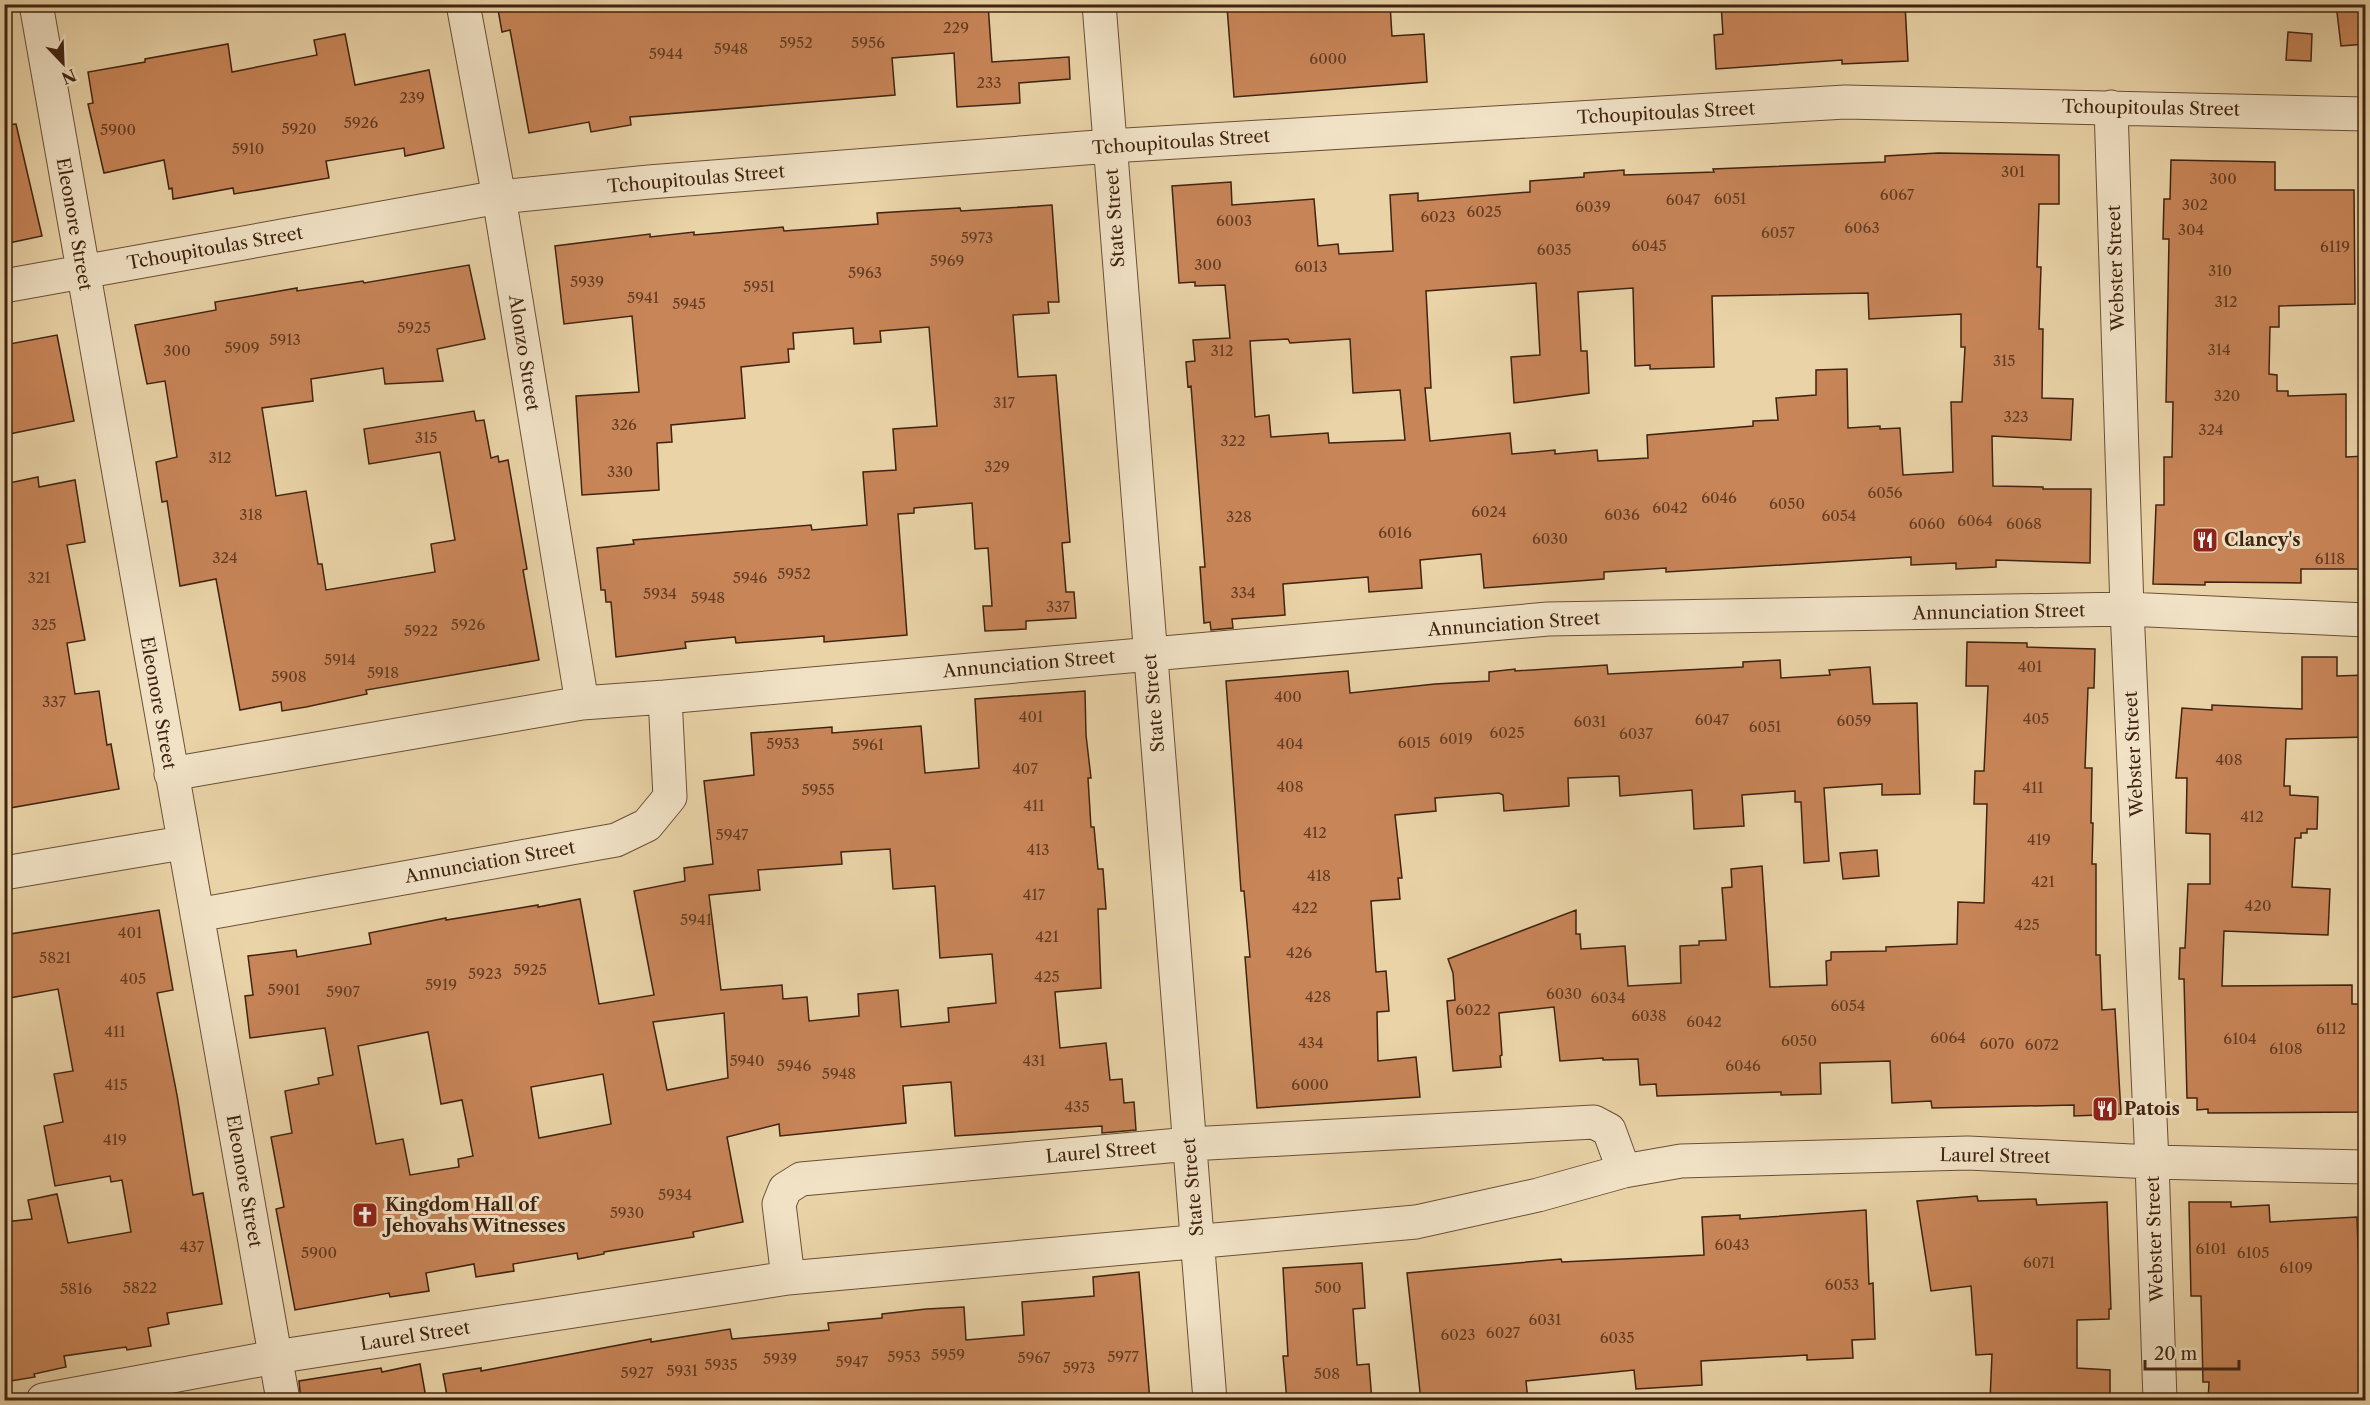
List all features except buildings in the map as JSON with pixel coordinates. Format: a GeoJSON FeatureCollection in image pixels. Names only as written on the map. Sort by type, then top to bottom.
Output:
{"type":"FeatureCollection","features":[{"type":"Feature","properties":{"kind":"street","name":"Eleonore Street"},"geometry":{"type":"LineString","coordinates":[[36,4],[182,843],[197,915],[283,1401]]}},
{"type":"Feature","properties":{"kind":"street","name":"Alonzo Street"},"geometry":{"type":"LineString","coordinates":[[463,4],[499,198],[582,703]]}},
{"type":"Feature","properties":{"kind":"street","name":"State Street"},"geometry":{"type":"LineString","coordinates":[[1099,4],[1210,1401]]}},
{"type":"Feature","properties":{"kind":"street","name":"Tchoupitoulas Street"},"geometry":{"type":"LineString","coordinates":[[4,286],[499,198],[649,182],[1110,146],[1845,102],[2366,114]]}},
{"type":"Feature","properties":{"kind":"street","name":"Webster Street"},"geometry":{"type":"LineString","coordinates":[[2111,107],[2127,609],[2152,1162],[2160,1401]]}},
{"type":"Feature","properties":{"kind":"street","name":"Annunciation Street"},"geometry":{"type":"LineString","coordinates":[[171,774],[582,703],[1548,619],[2127,609],[2366,620]]}},
{"type":"Feature","properties":{"kind":"street","name":"Annunciation Street"},"geometry":{"type":"LineString","coordinates":[[197,915],[616,840],[647,825],[670,797],[664,697]]}},
{"type":"Feature","properties":{"kind":"street"},"geometry":{"type":"LineString","coordinates":[[4,873],[182,843]]}},
{"type":"Feature","properties":{"kind":"street","name":"Laurel Street"},"geometry":{"type":"LineString","coordinates":[[788,1278],[779,1204],[785,1189],[801,1179],[1190,1144],[1594,1122],[1609,1130],[1624,1171]]}},
{"type":"Feature","properties":{"kind":"street","name":"Laurel Street"},"geometry":{"type":"LineString","coordinates":[[43,1401],[275,1357],[788,1278],[1416,1222],[1538,1195],[1624,1171],[1681,1161],[1968,1153],[2152,1162],[2366,1167]]}},
{"type":"Feature","properties":{"kind":"place","name":"Clancy's"},"geometry":{"type":"Point","coordinates":[2205,540]}},
{"type":"Feature","properties":{"kind":"place","name":"Patois"},"geometry":{"type":"Point","coordinates":[2105,1109]}},
{"type":"Feature","properties":{"kind":"place","name":"Kingdom Hall of Jehovahs Witnesses"},"geometry":{"type":"Point","coordinates":[365,1215]}}]}
